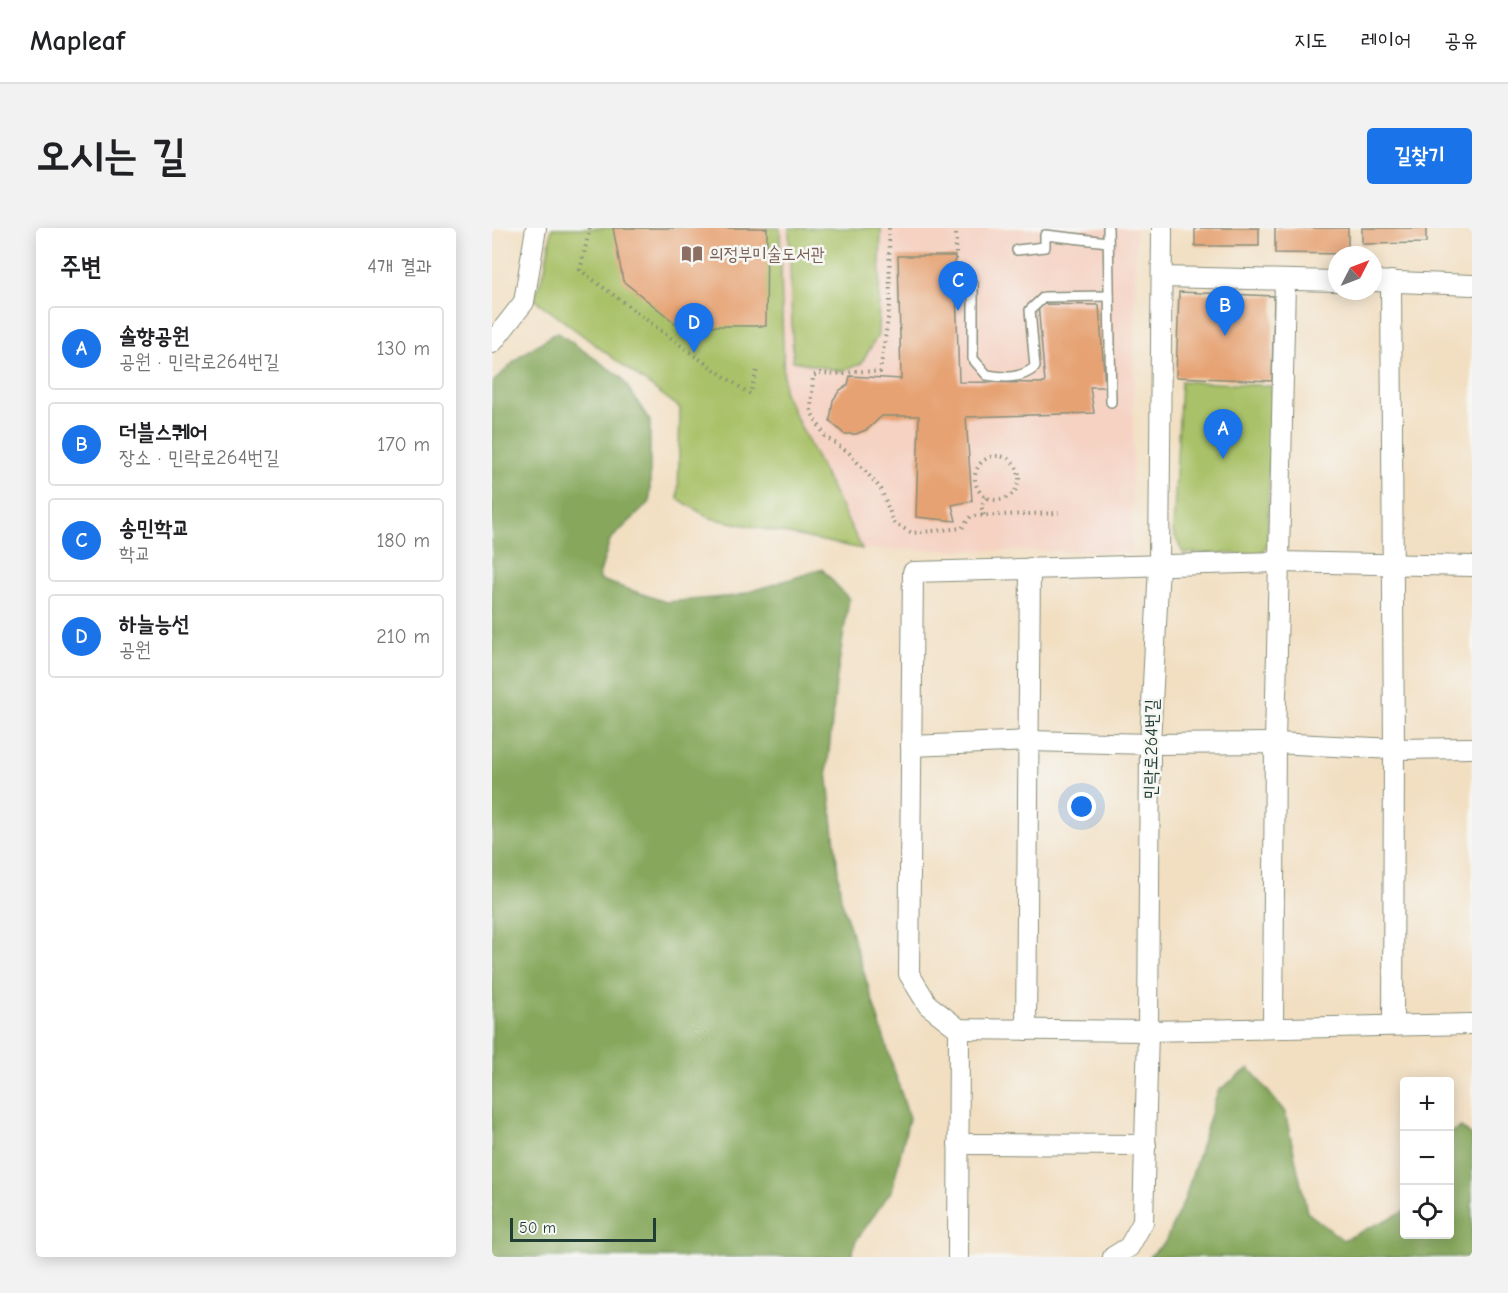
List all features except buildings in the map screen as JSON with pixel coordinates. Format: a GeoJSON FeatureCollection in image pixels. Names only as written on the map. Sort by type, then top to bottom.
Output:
{"type":"FeatureCollection","features":[{"type":"Feature","properties":{"kind":"street"},"geometry":{"type":"LineString","coordinates":[[492,344],[524,302],[536,228]]}},
{"type":"Feature","properties":{"kind":"street","name":"민락로264번길"},"geometry":{"type":"LineString","coordinates":[[1113,1257],[1129,1247],[1143,1222],[1148,1031],[1150,744],[1159,565],[1162,228]]}},
{"type":"Feature","properties":{"kind":"street"},"geometry":{"type":"LineString","coordinates":[[1162,277],[1328,281]]}},
{"type":"Feature","properties":{"kind":"street"},"geometry":{"type":"LineString","coordinates":[[1273,1028],[1275,743],[1285,280]]}},
{"type":"Feature","properties":{"kind":"street"},"geometry":{"type":"LineString","coordinates":[[1393,1025],[1392,564],[1382,281],[1472,285]]}},
{"type":"Feature","properties":{"kind":"street"},"geometry":{"type":"LineString","coordinates":[[1472,566],[1279,562],[913,572],[909,974],[928,1005],[959,1029],[1148,1031],[1472,1024]]}},
{"type":"Feature","properties":{"kind":"street"},"geometry":{"type":"LineString","coordinates":[[1026,1030],[1030,568]]}},
{"type":"Feature","properties":{"kind":"street"},"geometry":{"type":"LineString","coordinates":[[911,746],[1029,741],[1150,744],[1275,743],[1394,749],[1472,748]]}},
{"type":"Feature","properties":{"kind":"street"},"geometry":{"type":"LineString","coordinates":[[958,1257],[959,1029]]}},
{"type":"Feature","properties":{"kind":"street"},"geometry":{"type":"LineString","coordinates":[[958,1144],[1146,1145]]}},
{"type":"Feature","properties":{"kind":"lane"},"geometry":{"type":"LineString","coordinates":[[1108,228],[1111,402]]}},
{"type":"Feature","properties":{"kind":"lane"},"geometry":{"type":"LineString","coordinates":[[1017,250],[1045,247],[1045,235],[1108,242]]}},
{"type":"Feature","properties":{"kind":"lane"},"geometry":{"type":"LineString","coordinates":[[973,288],[974,359],[987,375],[1009,378],[1028,373],[1035,367],[1030,310],[1044,297],[1109,296]]}},
{"type":"Feature","properties":{"kind":"path"},"geometry":{"type":"LineString","coordinates":[[590,228],[580,270],[694,356],[750,394],[757,370]]}},
{"type":"Feature","properties":{"kind":"path"},"geometry":{"type":"LineString","coordinates":[[889,228],[890,305],[880,372],[820,373],[813,376],[811,412],[825,436],[849,453],[881,489],[894,523],[912,533],[962,528],[971,516],[1059,513]]}},
{"type":"Feature","properties":{"kind":"path"},"geometry":{"type":"LineString","coordinates":[[956,228],[956,290],[973,288]]}},
{"type":"Feature","properties":{"kind":"path"},"geometry":{"type":"LineString","coordinates":[[992,456],[1006,458],[1017,467],[1019,482],[1016,489],[1005,499],[987,497],[979,491],[976,484],[976,470],[985,459],[992,456]]}},
{"type":"Feature","properties":{"kind":"path"},"geometry":{"type":"LineString","coordinates":[[984,516],[981,506],[987,497]]}},
{"type":"Feature","properties":{"kind":"shaded area"},"geometry":{"type":"Polygon","coordinates":[[[780,228],[1136,228],[1131,552],[862,549],[784,393],[780,228]]]}},
{"type":"Feature","properties":{"kind":"green space"},"geometry":{"type":"Polygon","coordinates":[[[552,228],[780,228],[784,393],[862,549],[710,518],[678,499],[680,408],[534,299],[545,269],[552,228]]]}},
{"type":"Feature","properties":{"kind":"green space"},"geometry":{"type":"Polygon","coordinates":[[[789,228],[881,228],[878,335],[861,364],[841,371],[793,361],[789,228]]]}},
{"type":"Feature","properties":{"kind":"green space"},"geometry":{"type":"Polygon","coordinates":[[[557,332],[621,377],[650,421],[650,502],[610,540],[598,579],[666,602],[736,596],[822,569],[849,599],[836,683],[827,771],[841,899],[909,1118],[892,1190],[855,1242],[852,1257],[492,1257],[492,383],[520,356],[557,332]]]}},
{"type":"Feature","properties":{"kind":"green space"},"geometry":{"type":"Polygon","coordinates":[[[1181,381],[1272,386],[1267,546],[1261,554],[1183,553],[1173,532],[1181,381]]]}},
{"type":"Feature","properties":{"kind":"green space"},"geometry":{"type":"Polygon","coordinates":[[[1249,1068],[1285,1112],[1307,1212],[1343,1240],[1400,1213],[1400,1239],[1454,1239],[1454,1131],[1461,1127],[1472,1136],[1472,1257],[1149,1257],[1165,1242],[1185,1198],[1218,1091],[1249,1068]]]}},
{"type":"Feature","properties":{"kind":"place","name":"의정부미술도서관"},"geometry":{"type":"Point","coordinates":[692,254]}},
{"type":"Feature","properties":{"kind":"place","name":"송민학교"},"geometry":{"type":"Point","coordinates":[958,311]}},
{"type":"Feature","properties":{"kind":"place","name":"더블스퀘어"},"geometry":{"type":"Point","coordinates":[1225,336]}},
{"type":"Feature","properties":{"kind":"place","name":"하늘능선"},"geometry":{"type":"Point","coordinates":[694,353]}},
{"type":"Feature","properties":{"kind":"place","name":"솔향공원"},"geometry":{"type":"Point","coordinates":[1223,459]}}]}
